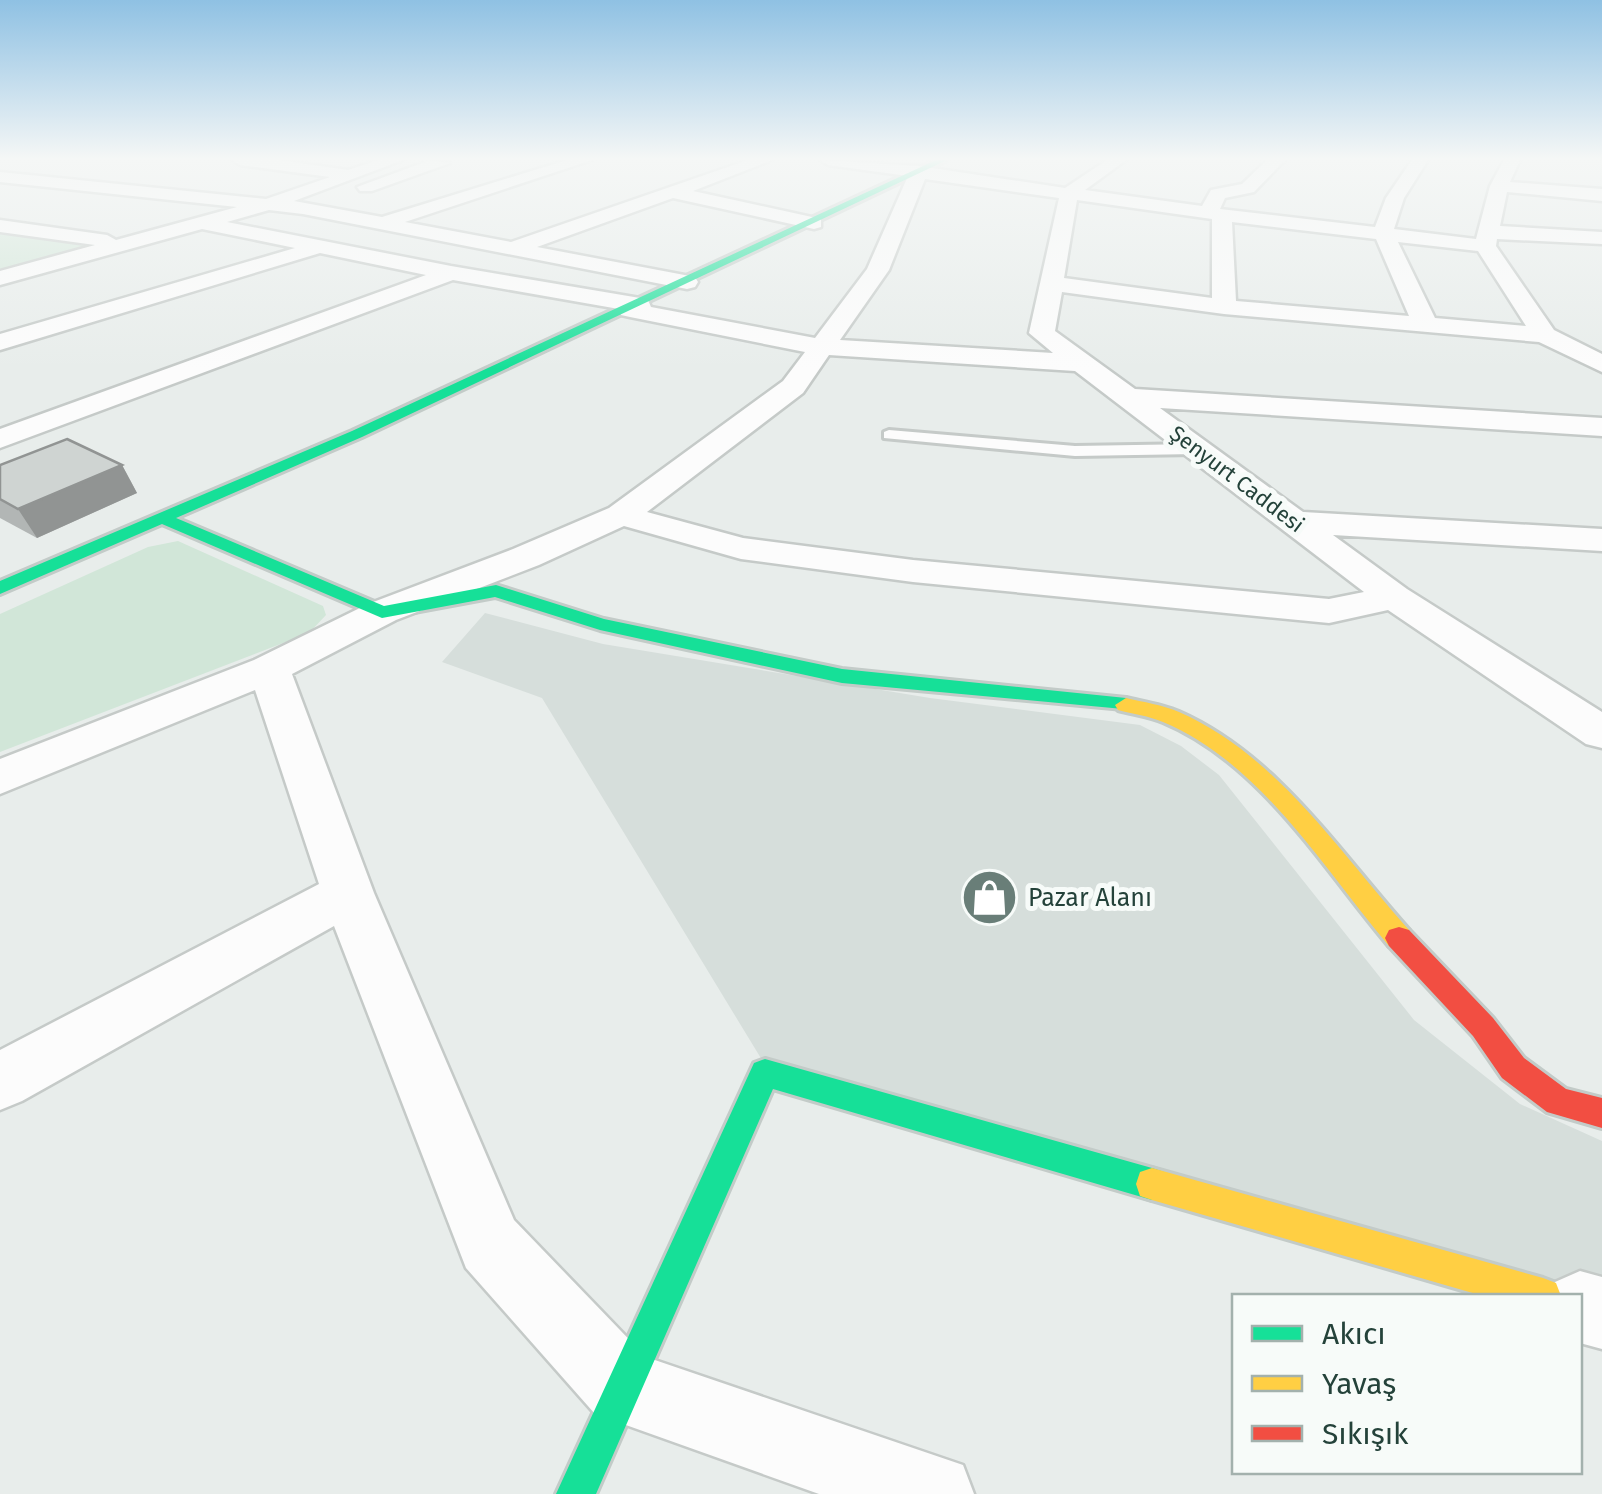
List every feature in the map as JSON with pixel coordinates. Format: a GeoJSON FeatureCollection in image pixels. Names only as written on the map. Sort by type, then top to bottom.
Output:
{"type":"FeatureCollection","features":[{"type":"Feature","properties":{"kind":"street"},"geometry":{"type":"LineString","coordinates":[[25,230],[122,244]]}},
{"type":"Feature","properties":{"kind":"street"},"geometry":{"type":"LineString","coordinates":[[0,278],[176,230]]}},
{"type":"Feature","properties":{"kind":"street"},"geometry":{"type":"LineString","coordinates":[[233,230],[819,347],[1080,363]]}},
{"type":"Feature","properties":{"kind":"street"},"geometry":{"type":"LineString","coordinates":[[419,230],[686,282]]}},
{"type":"Feature","properties":{"kind":"street"},"geometry":{"type":"LineString","coordinates":[[514,247],[563,230]]}},
{"type":"Feature","properties":{"kind":"street"},"geometry":{"type":"LineString","coordinates":[[0,588],[166,520],[799,230]]}},
{"type":"Feature","properties":{"kind":"street"},"geometry":{"type":"LineString","coordinates":[[0,777],[270,669],[382,612],[621,514],[793,387],[878,270],[899,230]]}},
{"type":"Feature","properties":{"kind":"street","name":"Şenyurt Caddesi"},"geometry":{"type":"LineString","coordinates":[[1061,230],[1042,333],[1394,597],[1581,706],[1602,733]]}},
{"type":"Feature","properties":{"kind":"street"},"geometry":{"type":"LineString","coordinates":[[1217,230],[1224,308]]}},
{"type":"Feature","properties":{"kind":"street"},"geometry":{"type":"LineString","coordinates":[[1347,230],[1487,239],[1602,238]]}},
{"type":"Feature","properties":{"kind":"street"},"geometry":{"type":"LineString","coordinates":[[1385,230],[1383,234],[1426,324]]}},
{"type":"Feature","properties":{"kind":"street"},"geometry":{"type":"LineString","coordinates":[[1489,230],[1487,239],[1545,335]]}},
{"type":"Feature","properties":{"kind":"street"},"geometry":{"type":"LineString","coordinates":[[0,342],[318,248]]}},
{"type":"Feature","properties":{"kind":"street"},"geometry":{"type":"LineString","coordinates":[[0,439],[450,273]]}},
{"type":"Feature","properties":{"kind":"street"},"geometry":{"type":"LineString","coordinates":[[1050,284],[1224,308],[1545,335],[1602,364]]}},
{"type":"Feature","properties":{"kind":"street"},"geometry":{"type":"LineString","coordinates":[[1126,397],[1602,427]]}},
{"type":"Feature","properties":{"kind":"street"},"geometry":{"type":"LineString","coordinates":[[621,514],[741,548],[912,572],[1329,612],[1394,597]]}},
{"type":"Feature","properties":{"kind":"street"},"geometry":{"type":"LineString","coordinates":[[166,520],[382,612],[496,591],[600,624],[842,676],[1154,708],[1208,735],[1249,764],[1366,902],[1483,1027],[1513,1068],[1558,1102],[1602,1113]]}},
{"type":"Feature","properties":{"kind":"street"},"geometry":{"type":"LineString","coordinates":[[1294,522],[1602,540]]}},
{"type":"Feature","properties":{"kind":"street"},"geometry":{"type":"LineString","coordinates":[[270,669],[348,892],[490,1244],[622,1387],[934,1494]]}},
{"type":"Feature","properties":{"kind":"street"},"geometry":{"type":"LineString","coordinates":[[0,1081],[348,892]]}},
{"type":"Feature","properties":{"kind":"street"},"geometry":{"type":"LineString","coordinates":[[576,1494],[765,1073],[1536,1294]]}},
{"type":"Feature","properties":{"kind":"lane"},"geometry":{"type":"LineString","coordinates":[[889,436],[1057,450],[1196,449]]}},
{"type":"Feature","properties":{"kind":"shaded area","name":"Pazar Alanı"},"geometry":{"type":"Polygon","coordinates":[[[485,613],[603,644],[930,698],[1140,725],[1181,746],[1219,775],[1414,1020],[1520,1104],[1602,1141],[1602,1301],[765,1065],[542,698],[442,662],[485,613]]]}},
{"type":"Feature","properties":{"kind":"green space"},"geometry":{"type":"Polygon","coordinates":[[[0,230],[96,243],[0,272],[0,230]]]}},
{"type":"Feature","properties":{"kind":"green space"},"geometry":{"type":"Polygon","coordinates":[[[178,541],[323,606],[326,615],[309,633],[0,752],[0,614],[148,547],[178,541]]]}},
{"type":"Feature","properties":{"kind":"building"},"geometry":{"type":"Polygon","coordinates":[[[67,439],[122,465],[18,509],[0,499],[0,465],[67,439]]]}},
{"type":"Feature","properties":{"kind":"traffic: fast"},"geometry":{"type":"LineString","coordinates":[[0,588],[357,434],[794,230]]}},
{"type":"Feature","properties":{"kind":"traffic: fast"},"geometry":{"type":"LineString","coordinates":[[166,520],[382,612],[496,591],[600,624],[842,676],[1126,705]]}},
{"type":"Feature","properties":{"kind":"traffic: fast"},"geometry":{"type":"LineString","coordinates":[[576,1494],[765,1073],[1152,1184]]}},
{"type":"Feature","properties":{"kind":"traffic: slow"},"geometry":{"type":"LineString","coordinates":[[1126,705],[1168,715],[1207,735],[1243,763],[1278,796],[1399,938]]}},
{"type":"Feature","properties":{"kind":"traffic: slow"},"geometry":{"type":"LineString","coordinates":[[1152,1184],[1536,1294]]}},
{"type":"Feature","properties":{"kind":"traffic: jam"},"geometry":{"type":"LineString","coordinates":[[1399,938],[1483,1027],[1513,1068],[1558,1102],[1602,1113]]}},
{"type":"Feature","properties":{"kind":"place","name":"Pazar Alanı"},"geometry":{"type":"Point","coordinates":[989,898]}}]}
